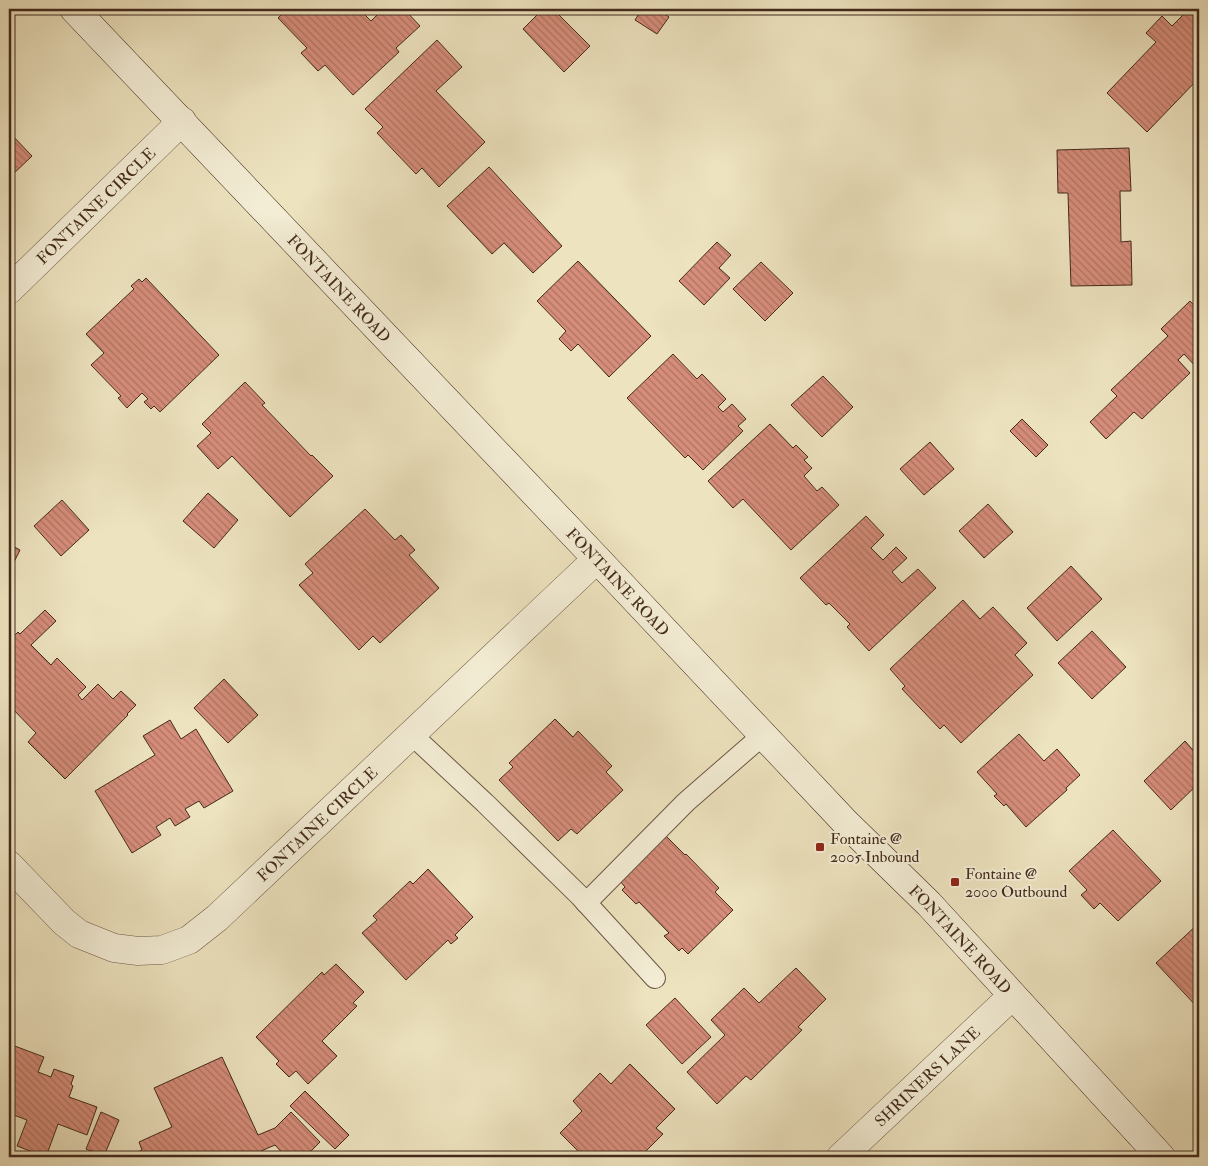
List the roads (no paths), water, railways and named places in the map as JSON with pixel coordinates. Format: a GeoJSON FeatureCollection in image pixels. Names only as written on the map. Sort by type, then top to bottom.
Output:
{"type":"FeatureCollection","features":[{"type":"Feature","properties":{"kind":"street","name":"FONTAINE ROAD"},"geometry":{"type":"LineString","coordinates":[[74,9],[846,823],[929,904],[1161,1157]]}},
{"type":"Feature","properties":{"kind":"street","name":"FONTAINE CIRCLE"},"geometry":{"type":"LineString","coordinates":[[9,290],[182,121]]}},
{"type":"Feature","properties":{"kind":"street","name":"FONTAINE CIRCLE"},"geometry":{"type":"LineString","coordinates":[[9,865],[64,922],[80,934],[114,948],[138,952],[162,950],[189,940],[217,918],[597,559]]}},
{"type":"Feature","properties":{"kind":"street","name":"SHRINERS LANE"},"geometry":{"type":"LineString","coordinates":[[841,1157],[1012,996]]}},
{"type":"Feature","properties":{"kind":"lane"},"geometry":{"type":"LineString","coordinates":[[411,734],[486,803],[586,903],[655,978]]}},
{"type":"Feature","properties":{"kind":"lane"},"geometry":{"type":"LineString","coordinates":[[586,903],[686,802],[764,735]]}},
{"type":"Feature","properties":{"kind":"place","name":"Fontaine @ 2005 Inbound"},"geometry":{"type":"Point","coordinates":[820,847]}},
{"type":"Feature","properties":{"kind":"place","name":"Fontaine @ 2000 Outbound"},"geometry":{"type":"Point","coordinates":[955,882]}}]}
